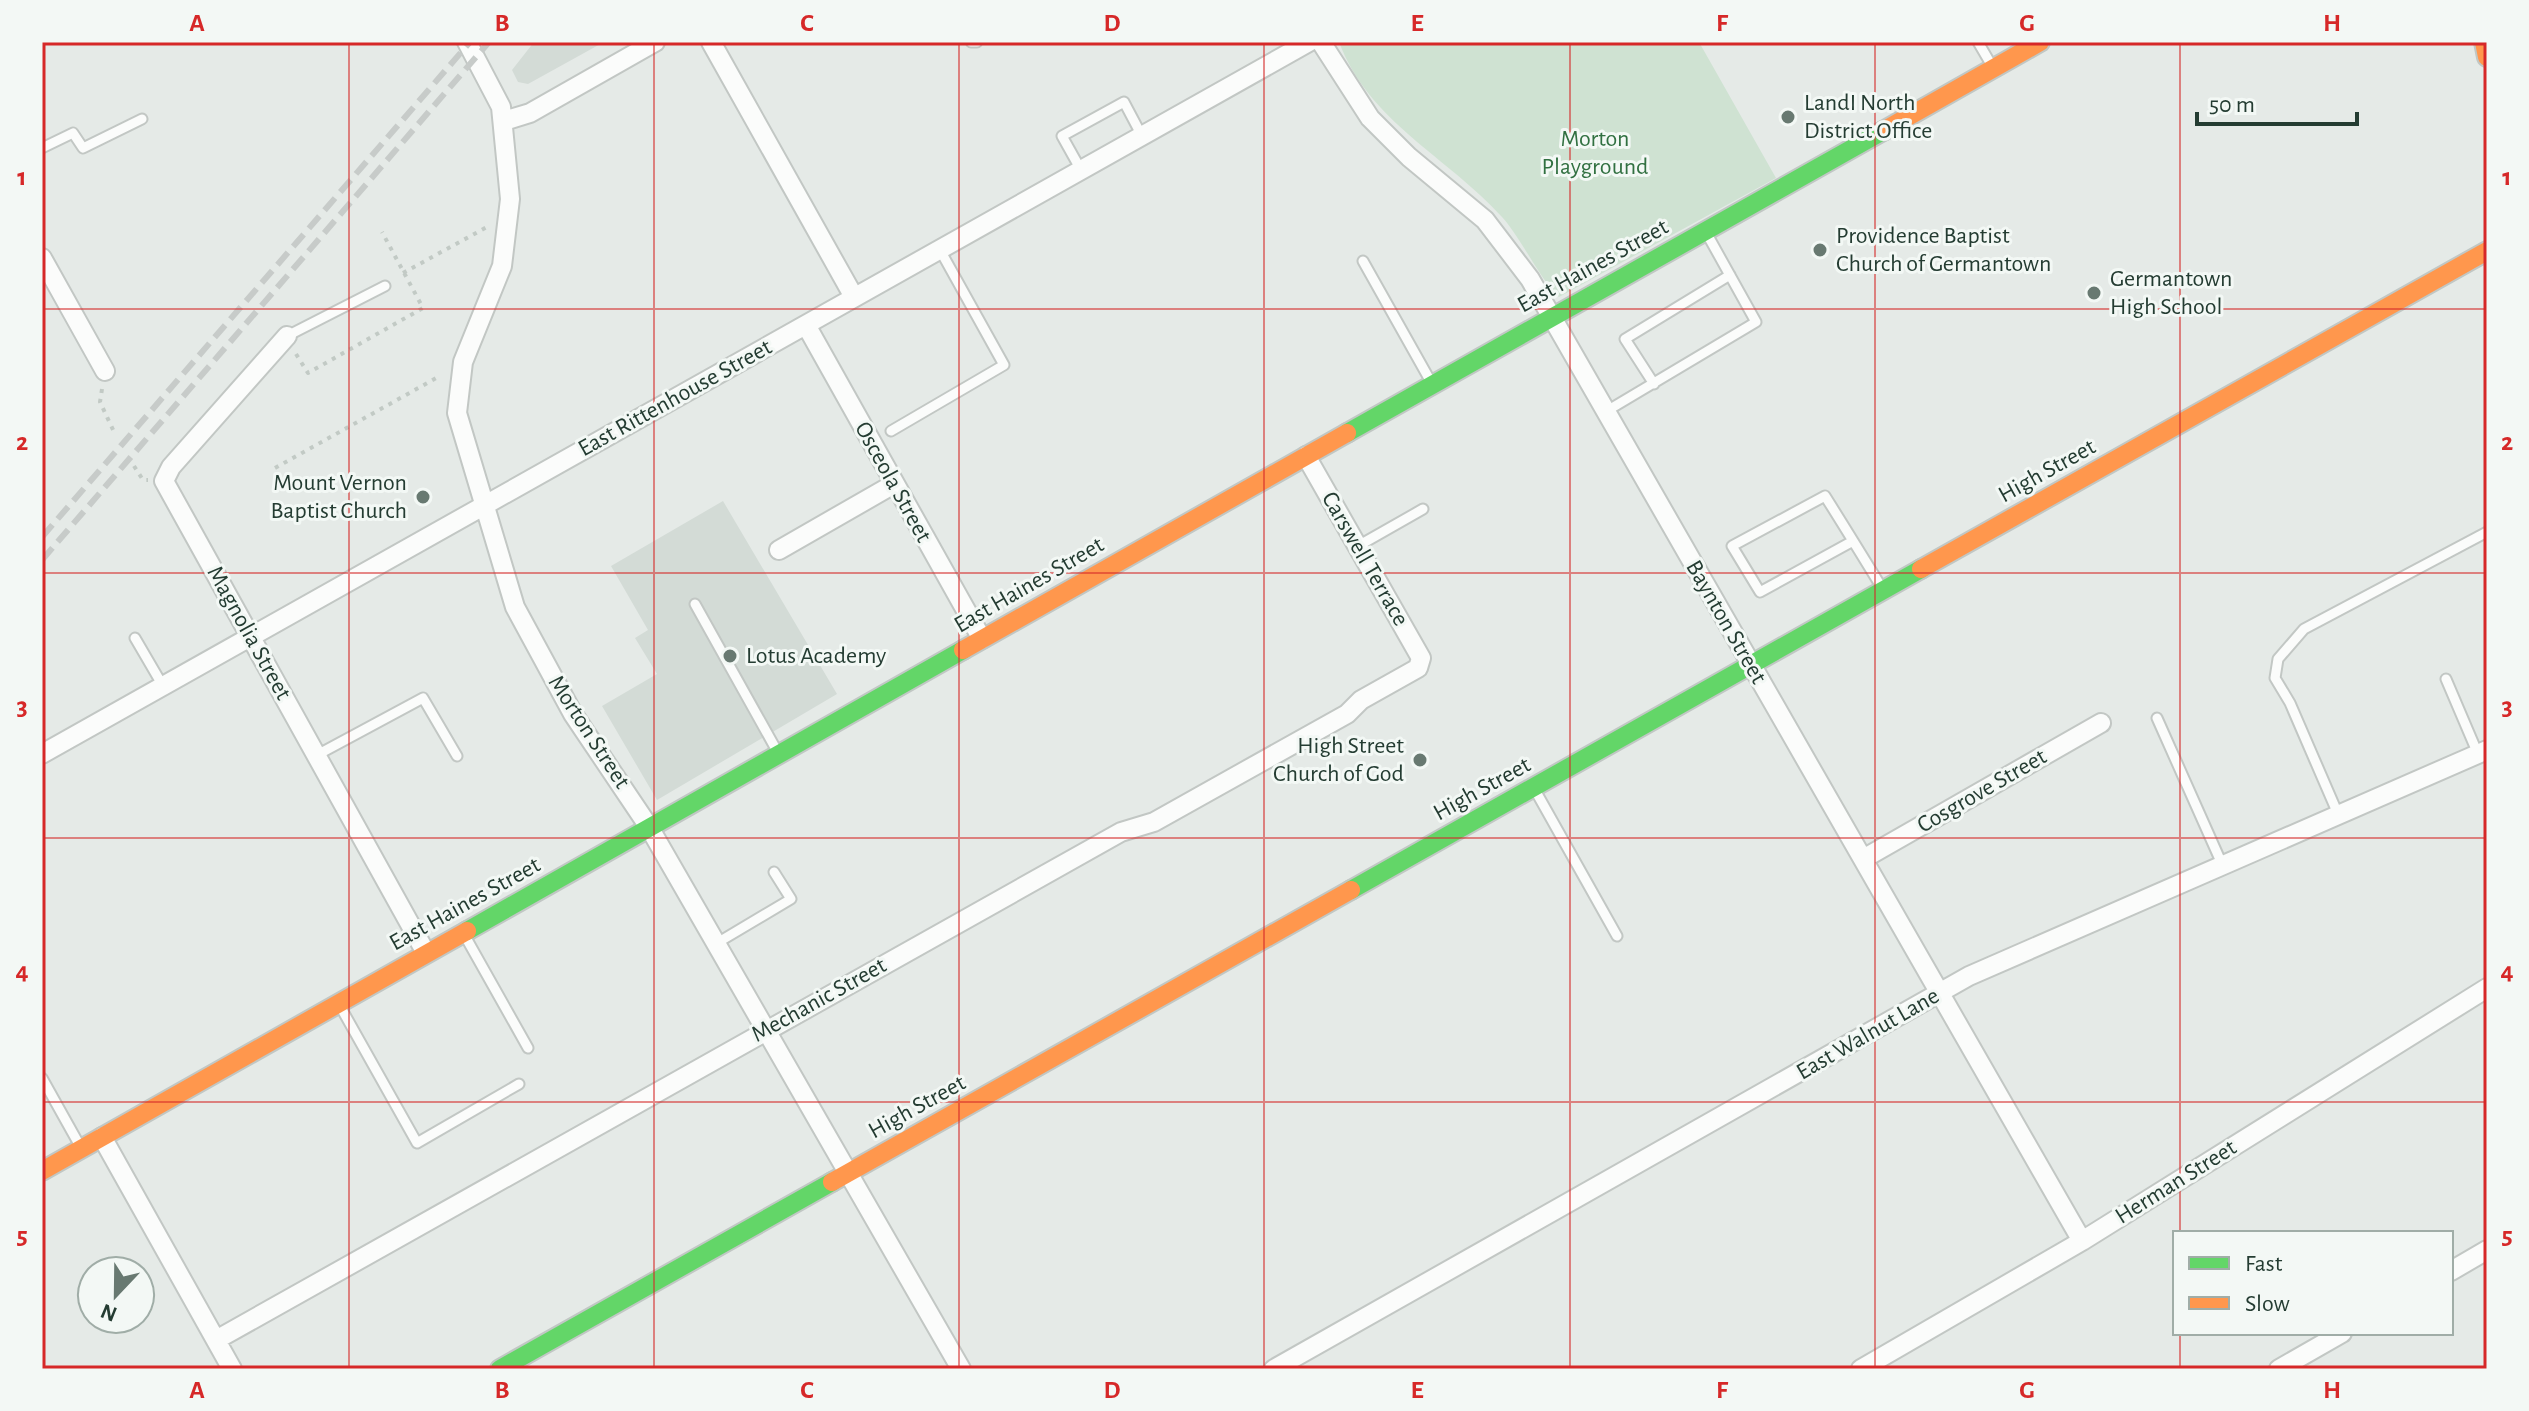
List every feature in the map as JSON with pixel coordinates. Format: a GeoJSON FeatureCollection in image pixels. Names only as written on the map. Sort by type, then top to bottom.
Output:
{"type":"FeatureCollection","features":[{"type":"Feature","properties":{"kind":"street","name":"Morton Street"},"geometry":{"type":"LineString","coordinates":[[467,42],[496,93],[504,121],[510,199],[506,246],[496,285],[463,362],[456,397],[460,429],[522,622],[573,714],[649,827],[961,1369]]}},
{"type":"Feature","properties":{"kind":"street"},"geometry":{"type":"LineString","coordinates":[[504,121],[530,113],[655,42]]}},
{"type":"Feature","properties":{"kind":"street"},"geometry":{"type":"LineString","coordinates":[[711,42],[854,297]]}},
{"type":"Feature","properties":{"kind":"street","name":"East Rittenhouse Street"},"geometry":{"type":"LineString","coordinates":[[42,754],[1309,42]]}},
{"type":"Feature","properties":{"kind":"street","name":"Baynton Street"},"geometry":{"type":"LineString","coordinates":[[1321,42],[1344,81],[1387,137],[1467,203],[1502,238],[2082,1241]]}},
{"type":"Feature","properties":{"kind":"street","name":"East Haines Street"},"geometry":{"type":"LineString","coordinates":[[42,1171],[2040,42]]}},
{"type":"Feature","properties":{"kind":"street"},"geometry":{"type":"LineString","coordinates":[[2484,42],[2487,57]]}},
{"type":"Feature","properties":{"kind":"street","name":"High Street"},"geometry":{"type":"LineString","coordinates":[[500,1369],[2487,251]]}},
{"type":"Feature","properties":{"kind":"street"},"geometry":{"type":"LineString","coordinates":[[42,258],[105,371]]}},
{"type":"Feature","properties":{"kind":"street","name":"Osceola Street"},"geometry":{"type":"LineString","coordinates":[[806,325],[982,639]]}},
{"type":"Feature","properties":{"kind":"street","name":"Magnolia Street"},"geometry":{"type":"LineString","coordinates":[[289,344],[163,478],[426,953]]}},
{"type":"Feature","properties":{"kind":"street","name":"Carswell Terrace"},"geometry":{"type":"LineString","coordinates":[[1306,456],[1422,663]]}},
{"type":"Feature","properties":{"kind":"street"},"geometry":{"type":"LineString","coordinates":[[779,550],[894,484]]}},
{"type":"Feature","properties":{"kind":"street","name":"Mechanic Street"},"geometry":{"type":"LineString","coordinates":[[216,1340],[1121,832],[1154,822],[1347,714],[1361,700],[1422,663]]}},
{"type":"Feature","properties":{"kind":"street","name":"Cosgrove Street"},"geometry":{"type":"LineString","coordinates":[[1863,859],[2101,723]]}},
{"type":"Feature","properties":{"kind":"street","name":"East Walnut Lane"},"geometry":{"type":"LineString","coordinates":[[1274,1369],[1992,964],[2482,752]]}},
{"type":"Feature","properties":{"kind":"street","name":"Herman Street"},"geometry":{"type":"LineString","coordinates":[[1861,1369],[2082,1241],[2487,988]]}},
{"type":"Feature","properties":{"kind":"street"},"geometry":{"type":"LineString","coordinates":[[102,1137],[232,1369]]}},
{"type":"Feature","properties":{"kind":"street"},"geometry":{"type":"LineString","coordinates":[[2453,1270],[2487,1250]]}},
{"type":"Feature","properties":{"kind":"street"},"geometry":{"type":"LineString","coordinates":[[2279,1369],[2338,1335]]}},
{"type":"Feature","properties":{"kind":"street"},"geometry":{"type":"LineString","coordinates":[[1892,1352],[1901,1369]]}},
{"type":"Feature","properties":{"kind":"lane"},"geometry":{"type":"LineString","coordinates":[[1978,42],[1993,69]]}},
{"type":"Feature","properties":{"kind":"lane"},"geometry":{"type":"LineString","coordinates":[[1081,170],[1062,136],[1124,102],[1142,136]]}},
{"type":"Feature","properties":{"kind":"lane"},"geometry":{"type":"LineString","coordinates":[[42,148],[73,133],[83,148],[142,119]]}},
{"type":"Feature","properties":{"kind":"lane"},"geometry":{"type":"LineString","coordinates":[[1605,412],[1756,322],[1706,230]]}},
{"type":"Feature","properties":{"kind":"lane"},"geometry":{"type":"LineString","coordinates":[[891,431],[1004,365],[940,250]]}},
{"type":"Feature","properties":{"kind":"lane"},"geometry":{"type":"LineString","coordinates":[[1363,261],[1432,385]]}},
{"type":"Feature","properties":{"kind":"lane"},"geometry":{"type":"LineString","coordinates":[[1654,384],[1625,339],[1730,275]]}},
{"type":"Feature","properties":{"kind":"lane"},"geometry":{"type":"LineString","coordinates":[[289,344],[385,286]]}},
{"type":"Feature","properties":{"kind":"lane"},"geometry":{"type":"LineString","coordinates":[[1853,541],[1760,592],[1732,546],[1825,496],[1853,541],[1884,591]]}},
{"type":"Feature","properties":{"kind":"lane"},"geometry":{"type":"LineString","coordinates":[[1358,546],[1423,509]]}},
{"type":"Feature","properties":{"kind":"lane"},"geometry":{"type":"LineString","coordinates":[[2338,814],[2290,703],[2275,678],[2278,659],[2304,629],[2487,532]]}},
{"type":"Feature","properties":{"kind":"lane"},"geometry":{"type":"LineString","coordinates":[[695,604],[779,754]]}},
{"type":"Feature","properties":{"kind":"lane"},"geometry":{"type":"LineString","coordinates":[[135,638],[163,686]]}},
{"type":"Feature","properties":{"kind":"lane"},"geometry":{"type":"LineString","coordinates":[[2446,679],[2482,752]]}},
{"type":"Feature","properties":{"kind":"lane"},"geometry":{"type":"LineString","coordinates":[[317,755],[423,698],[457,756]]}},
{"type":"Feature","properties":{"kind":"lane"},"geometry":{"type":"LineString","coordinates":[[2157,718],[2222,864]]}},
{"type":"Feature","properties":{"kind":"lane"},"geometry":{"type":"LineString","coordinates":[[1533,787],[1617,936]]}},
{"type":"Feature","properties":{"kind":"lane"},"geometry":{"type":"LineString","coordinates":[[717,943],[791,899],[774,872]]}},
{"type":"Feature","properties":{"kind":"lane"},"geometry":{"type":"LineString","coordinates":[[463,932],[528,1048]]}},
{"type":"Feature","properties":{"kind":"lane"},"geometry":{"type":"LineString","coordinates":[[338,1003],[417,1143],[519,1084]]}},
{"type":"Feature","properties":{"kind":"lane"},"geometry":{"type":"LineString","coordinates":[[42,1078],[81,1148]]}},
{"type":"Feature","properties":{"kind":"path"},"geometry":{"type":"LineString","coordinates":[[403,273],[489,226]]}},
{"type":"Feature","properties":{"kind":"path"},"geometry":{"type":"LineString","coordinates":[[289,344],[308,373],[423,308],[382,232]]}},
{"type":"Feature","properties":{"kind":"path"},"geometry":{"type":"LineString","coordinates":[[105,371],[100,402],[115,434]]}},
{"type":"Feature","properties":{"kind":"path"},"geometry":{"type":"LineString","coordinates":[[275,468],[438,377]]}},
{"type":"Feature","properties":{"kind":"path"},"geometry":{"type":"LineString","coordinates":[[134,466],[143,480]]}},
{"type":"Feature","properties":{"kind":"shaded area"},"geometry":{"type":"Polygon","coordinates":[[[534,42],[604,42],[528,84],[518,82],[512,70],[534,42]]]}},
{"type":"Feature","properties":{"kind":"shaded area","name":"Lotus Academy"},"geometry":{"type":"Polygon","coordinates":[[[723,501],[837,694],[657,800],[602,706],[657,674],[635,638],[648,630],[611,566],[723,501]]]}},
{"type":"Feature","properties":{"kind":"green space","name":"Morton Playground"},"geometry":{"type":"Polygon","coordinates":[[[1339,42],[1699,42],[1776,178],[1559,297],[1502,217],[1390,117],[1370,95],[1352,70],[1339,42]]]}},
{"type":"Feature","properties":{"kind":"railway"},"geometry":{"type":"LineString","coordinates":[[42,537],[470,42]]}},
{"type":"Feature","properties":{"kind":"railway"},"geometry":{"type":"LineString","coordinates":[[42,560],[489,42]]}},
{"type":"Feature","properties":{"kind":"traffic: fast"},"geometry":{"type":"LineString","coordinates":[[1347,433],[1883,131]]}},
{"type":"Feature","properties":{"kind":"traffic: fast"},"geometry":{"type":"LineString","coordinates":[[1351,890],[1921,569]]}},
{"type":"Feature","properties":{"kind":"traffic: fast"},"geometry":{"type":"LineString","coordinates":[[467,931],[963,650]]}},
{"type":"Feature","properties":{"kind":"traffic: fast"},"geometry":{"type":"LineString","coordinates":[[500,1369],[832,1182]]}},
{"type":"Feature","properties":{"kind":"traffic: slow"},"geometry":{"type":"LineString","coordinates":[[1883,131],[2040,42]]}},
{"type":"Feature","properties":{"kind":"traffic: slow"},"geometry":{"type":"LineString","coordinates":[[2484,42],[2487,57]]}},
{"type":"Feature","properties":{"kind":"traffic: slow"},"geometry":{"type":"LineString","coordinates":[[1921,569],[2487,251]]}},
{"type":"Feature","properties":{"kind":"traffic: slow"},"geometry":{"type":"LineString","coordinates":[[963,650],[1347,433]]}},
{"type":"Feature","properties":{"kind":"traffic: slow"},"geometry":{"type":"LineString","coordinates":[[832,1182],[1351,890]]}},
{"type":"Feature","properties":{"kind":"traffic: slow"},"geometry":{"type":"LineString","coordinates":[[42,1171],[467,931]]}},
{"type":"Feature","properties":{"kind":"place","name":"LandI North District Office"},"geometry":{"type":"Point","coordinates":[1788,117]}},
{"type":"Feature","properties":{"kind":"place","name":"Providence Baptist Church of Germantown"},"geometry":{"type":"Point","coordinates":[1820,250]}},
{"type":"Feature","properties":{"kind":"place","name":"Germantown High School"},"geometry":{"type":"Point","coordinates":[2094,293]}},
{"type":"Feature","properties":{"kind":"place","name":"Mount Vernon Baptist Church"},"geometry":{"type":"Point","coordinates":[423,497]}},
{"type":"Feature","properties":{"kind":"place","name":"Lotus Academy"},"geometry":{"type":"Point","coordinates":[730,656]}},
{"type":"Feature","properties":{"kind":"place","name":"High Street Church of God"},"geometry":{"type":"Point","coordinates":[1420,760]}}]}
